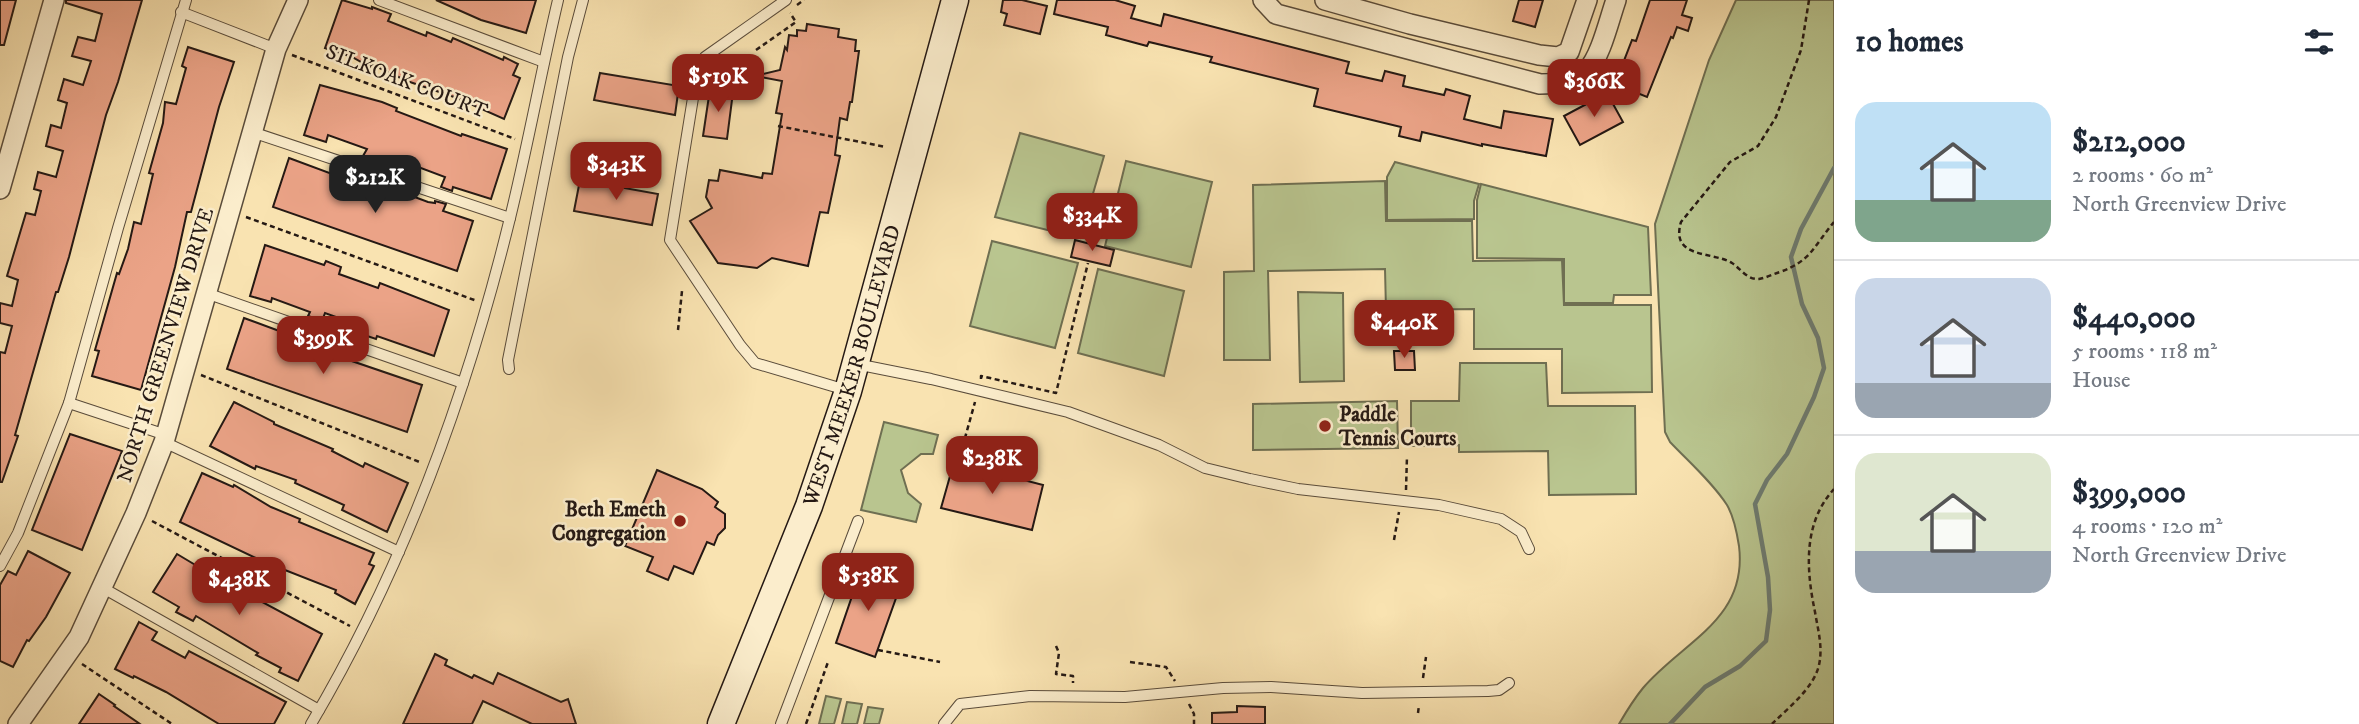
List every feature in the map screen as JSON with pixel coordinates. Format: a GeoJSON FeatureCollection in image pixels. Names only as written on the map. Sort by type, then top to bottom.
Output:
{"type":"FeatureCollection","features":[{"type":"Feature","properties":{"kind":"street"},"geometry":{"type":"LineString","coordinates":[[0,189],[54,0]]}},
{"type":"Feature","properties":{"kind":"street","name":"NORTH GREENVIEW DRIVE"},"geometry":{"type":"LineString","coordinates":[[18,724],[79,637],[136,513],[165,439],[276,49],[299,0]]}},
{"type":"Feature","properties":{"kind":"street","name":"WEST MEEKER BOULEVARD"},"geometry":{"type":"LineString","coordinates":[[721,724],[809,506],[848,391],[954,0]]}},
{"type":"Feature","properties":{"kind":"street"},"geometry":{"type":"LineString","coordinates":[[1263,0],[1276,14],[1540,85],[1568,81],[1587,71],[1602,41],[1616,0]]}},
{"type":"Feature","properties":{"kind":"street"},"geometry":{"type":"LineString","coordinates":[[1325,0],[1410,24],[1539,55],[1558,57],[1569,52],[1573,45],[1587,0]]}},
{"type":"Feature","properties":{"kind":"street"},"geometry":{"type":"LineString","coordinates":[[1402,49],[1410,24]]}},
{"type":"Feature","properties":{"kind":"street"},"geometry":{"type":"LineString","coordinates":[[1558,57],[1568,81]]}},
{"type":"Feature","properties":{"kind":"lane"},"geometry":{"type":"LineString","coordinates":[[0,566],[18,533],[69,403],[186,0]]}},
{"type":"Feature","properties":{"kind":"lane"},"geometry":{"type":"LineString","coordinates":[[379,0],[544,62]]}},
{"type":"Feature","properties":{"kind":"lane"},"geometry":{"type":"LineString","coordinates":[[311,724],[362,632],[400,552],[464,383],[510,218],[558,0]]}},
{"type":"Feature","properties":{"kind":"lane"},"geometry":{"type":"LineString","coordinates":[[509,369],[510,349],[557,110],[583,0]]}},
{"type":"Feature","properties":{"kind":"lane"},"geometry":{"type":"LineString","coordinates":[[786,0],[705,57],[698,68],[670,240],[740,345],[755,363],[848,391]]}},
{"type":"Feature","properties":{"kind":"lane"},"geometry":{"type":"LineString","coordinates":[[181,12],[276,49]]}},
{"type":"Feature","properties":{"kind":"lane"},"geometry":{"type":"LineString","coordinates":[[253,132],[510,218]]}},
{"type":"Feature","properties":{"kind":"lane"},"geometry":{"type":"LineString","coordinates":[[206,293],[464,383]]}},
{"type":"Feature","properties":{"kind":"lane"},"geometry":{"type":"LineString","coordinates":[[856,364],[1045,406],[1159,445],[1205,468],[1250,479],[1297,489],[1439,505],[1501,519],[1521,531],[1529,549]]}},
{"type":"Feature","properties":{"kind":"lane"},"geometry":{"type":"LineString","coordinates":[[69,403],[165,439],[400,552]]}},
{"type":"Feature","properties":{"kind":"lane"},"geometry":{"type":"LineString","coordinates":[[781,724],[858,522]]}},
{"type":"Feature","properties":{"kind":"lane"},"geometry":{"type":"LineString","coordinates":[[103,588],[319,710]]}},
{"type":"Feature","properties":{"kind":"lane"},"geometry":{"type":"LineString","coordinates":[[944,724],[960,704],[1030,696],[1125,697],[1223,688],[1271,687],[1362,692],[1488,691],[1499,690],[1509,683]]}},
{"type":"Feature","properties":{"kind":"path"},"geometry":{"type":"LineString","coordinates":[[757,50],[796,22],[788,10],[804,0]]}},
{"type":"Feature","properties":{"kind":"path"},"geometry":{"type":"LineString","coordinates":[[1809,0],[1801,50],[1776,117],[1758,146],[1730,162],[1681,222],[1679,230],[1684,246],[1690,251],[1731,262],[1749,277],[1759,279],[1803,262],[1834,222]]}},
{"type":"Feature","properties":{"kind":"path","name":"SILKOAK COURT"},"geometry":{"type":"LineString","coordinates":[[276,49],[526,143]]}},
{"type":"Feature","properties":{"kind":"path"},"geometry":{"type":"LineString","coordinates":[[778,126],[887,148]]}},
{"type":"Feature","properties":{"kind":"path"},"geometry":{"type":"LineString","coordinates":[[230,211],[486,304]]}},
{"type":"Feature","properties":{"kind":"path"},"geometry":{"type":"LineString","coordinates":[[958,463],[982,376],[1056,393],[1088,263]]}},
{"type":"Feature","properties":{"kind":"path"},"geometry":{"type":"LineString","coordinates":[[678,330],[682,291]]}},
{"type":"Feature","properties":{"kind":"path"},"geometry":{"type":"LineString","coordinates":[[185,368],[433,467]]}},
{"type":"Feature","properties":{"kind":"path"},"geometry":{"type":"LineString","coordinates":[[1772,724],[1806,689],[1819,668],[1822,646],[1809,584],[1808,553],[1813,521],[1826,497],[1834,489]]}},
{"type":"Feature","properties":{"kind":"path"},"geometry":{"type":"LineString","coordinates":[[136,513],[362,632]]}},
{"type":"Feature","properties":{"kind":"path"},"geometry":{"type":"LineString","coordinates":[[1056,646],[1059,653],[1056,674],[1073,676],[1073,698]]}},
{"type":"Feature","properties":{"kind":"path"},"geometry":{"type":"LineString","coordinates":[[878,650],[940,662]]}},
{"type":"Feature","properties":{"kind":"path"},"geometry":{"type":"LineString","coordinates":[[67,654],[172,724]]}},
{"type":"Feature","properties":{"kind":"path"},"geometry":{"type":"LineString","coordinates":[[806,724],[828,662]]}},
{"type":"Feature","properties":{"kind":"green space"},"geometry":{"type":"Polygon","coordinates":[[[1736,0],[1834,0],[1834,724],[1619,724],[1643,688],[1723,611],[1733,593],[1739,571],[1739,546],[1727,505],[1670,442],[1665,432],[1655,224],[1709,60],[1736,0]]]}},
{"type":"Feature","properties":{"kind":"green space"},"geometry":{"type":"Polygon","coordinates":[[[1020,133],[1104,156],[1080,238],[995,217],[1020,133]]]}},
{"type":"Feature","properties":{"kind":"green space"},"geometry":{"type":"Polygon","coordinates":[[[1126,161],[1212,182],[1191,267],[1105,246],[1126,161]]]}},
{"type":"Feature","properties":{"kind":"green space"},"geometry":{"type":"Polygon","coordinates":[[[1395,162],[1479,184],[1474,201],[1474,219],[1387,220],[1387,177],[1395,162]]]}},
{"type":"Feature","properties":{"kind":"green space"},"geometry":{"type":"Polygon","coordinates":[[[1385,181],[1386,221],[1472,221],[1473,261],[1562,260],[1564,305],[1651,305],[1652,392],[1562,393],[1562,349],[1474,349],[1474,309],[1386,310],[1385,269],[1268,271],[1270,360],[1224,360],[1224,272],[1254,271],[1253,185],[1385,181]]]}},
{"type":"Feature","properties":{"kind":"green space"},"geometry":{"type":"Polygon","coordinates":[[[1481,184],[1648,227],[1651,295],[1614,295],[1613,303],[1564,303],[1564,259],[1477,258],[1477,200],[1481,184]]]}},
{"type":"Feature","properties":{"kind":"green space"},"geometry":{"type":"Polygon","coordinates":[[[992,241],[1078,263],[1055,348],[970,326],[992,241]]]}},
{"type":"Feature","properties":{"kind":"green space"},"geometry":{"type":"Polygon","coordinates":[[[1098,269],[1184,291],[1164,376],[1078,353],[1098,269]]]}},
{"type":"Feature","properties":{"kind":"green space"},"geometry":{"type":"Polygon","coordinates":[[[1298,292],[1343,293],[1344,381],[1300,382],[1298,292]]]}},
{"type":"Feature","properties":{"kind":"green space"},"geometry":{"type":"Polygon","coordinates":[[[1460,363],[1546,363],[1548,406],[1635,406],[1636,494],[1549,495],[1548,451],[1459,452],[1459,445],[1411,446],[1411,401],[1459,401],[1460,363]]]}},
{"type":"Feature","properties":{"kind":"green space","name":"Paddle Tennis Courts"},"geometry":{"type":"Polygon","coordinates":[[[1397,401],[1398,448],[1253,450],[1253,404],[1397,401]]]}},
{"type":"Feature","properties":{"kind":"green space"},"geometry":{"type":"Polygon","coordinates":[[[884,422],[938,435],[933,454],[921,454],[901,470],[908,493],[921,504],[916,522],[861,510],[884,422]]]}},
{"type":"Feature","properties":{"kind":"green space"},"geometry":{"type":"Polygon","coordinates":[[[826,696],[841,699],[834,724],[819,724],[826,696]]]}},
{"type":"Feature","properties":{"kind":"green space"},"geometry":{"type":"Polygon","coordinates":[[[847,702],[862,704],[857,724],[842,724],[847,702]]]}},
{"type":"Feature","properties":{"kind":"green space"},"geometry":{"type":"Polygon","coordinates":[[[868,707],[883,709],[879,724],[864,724],[868,707]]]}},
{"type":"Feature","properties":{"kind":"building"},"geometry":{"type":"Polygon","coordinates":[[[0,0],[16,0],[4,45],[0,45],[0,0]]]}},
{"type":"Feature","properties":{"kind":"building"},"geometry":{"type":"Polygon","coordinates":[[[66,0],[142,0],[106,115],[69,257],[56,292],[15,435],[18,436],[0,482],[0,352],[5,353],[12,326],[0,323],[0,303],[12,306],[18,280],[7,276],[26,213],[35,215],[41,191],[34,189],[38,172],[56,177],[63,151],[46,146],[51,125],[61,128],[67,103],[58,100],[64,79],[83,85],[91,61],[72,56],[78,37],[95,41],[102,14],[66,3],[66,0]]]}},
{"type":"Feature","properties":{"kind":"building"},"geometry":{"type":"Polygon","coordinates":[[[342,0],[391,14],[388,21],[426,36],[427,32],[451,42],[453,38],[518,64],[513,75],[520,78],[504,119],[457,98],[325,48],[342,0]]]}},
{"type":"Feature","properties":{"kind":"building"},"geometry":{"type":"Polygon","coordinates":[[[436,0],[536,0],[526,33],[481,20],[436,0]]]}},
{"type":"Feature","properties":{"kind":"building"},"geometry":{"type":"Polygon","coordinates":[[[1003,0],[1022,0],[1047,6],[1040,34],[1004,25],[1007,14],[1001,12],[1003,0]]]}},
{"type":"Feature","properties":{"kind":"building"},"geometry":{"type":"Polygon","coordinates":[[[1057,0],[1115,0],[1135,6],[1131,18],[1161,26],[1164,14],[1349,62],[1346,73],[1382,81],[1385,71],[1405,76],[1403,86],[1444,95],[1446,89],[1470,96],[1464,119],[1501,128],[1504,111],[1553,119],[1546,156],[1482,146],[1422,132],[1420,141],[1399,136],[1401,127],[1314,106],[1318,89],[1210,62],[1212,57],[1149,42],[1147,46],[1106,35],[1108,27],[1054,14],[1057,0]]]}},
{"type":"Feature","properties":{"kind":"building"},"geometry":{"type":"Polygon","coordinates":[[[1519,0],[1543,0],[1535,27],[1513,21],[1519,0]]]}},
{"type":"Feature","properties":{"kind":"building"},"geometry":{"type":"Polygon","coordinates":[[[1650,0],[1687,0],[1682,15],[1692,18],[1688,31],[1677,27],[1673,38],[1671,37],[1647,97],[1615,84],[1632,40],[1636,41],[1650,0]]]}},
{"type":"Feature","properties":{"kind":"building"},"geometry":{"type":"Polygon","coordinates":[[[807,24],[839,29],[838,37],[856,40],[855,51],[859,51],[847,120],[840,118],[835,155],[840,156],[828,213],[820,212],[808,266],[772,258],[757,268],[718,263],[690,221],[712,208],[706,197],[709,180],[718,181],[720,170],[762,178],[763,173],[772,174],[782,114],[776,113],[782,81],[755,76],[780,70],[789,35],[797,36],[797,30],[806,31],[807,24]]]}},
{"type":"Feature","properties":{"kind":"building"},"geometry":{"type":"Polygon","coordinates":[[[188,47],[234,62],[191,212],[187,212],[175,267],[141,390],[92,376],[99,351],[95,350],[117,273],[119,274],[128,249],[134,222],[141,224],[153,174],[149,173],[163,123],[165,102],[176,104],[186,68],[182,66],[188,47]]]}},
{"type":"Feature","properties":{"kind":"building"},"geometry":{"type":"Polygon","coordinates":[[[600,73],[679,86],[675,115],[594,100],[600,73]]]}},
{"type":"Feature","properties":{"kind":"building"},"geometry":{"type":"Polygon","coordinates":[[[320,85],[382,102],[397,108],[396,111],[461,136],[462,134],[507,149],[491,199],[453,187],[452,191],[441,187],[445,177],[413,165],[411,170],[379,159],[378,162],[363,156],[367,149],[328,135],[326,142],[304,135],[320,85]]]}},
{"type":"Feature","properties":{"kind":"building"},"geometry":{"type":"Polygon","coordinates":[[[710,89],[733,92],[727,139],[703,136],[710,89]]]}},
{"type":"Feature","properties":{"kind":"building"},"geometry":{"type":"Polygon","coordinates":[[[1607,93],[1623,122],[1580,145],[1564,116],[1607,93]]]}},
{"type":"Feature","properties":{"kind":"building"},"geometry":{"type":"Polygon","coordinates":[[[289,158],[335,175],[333,180],[374,194],[377,187],[403,196],[404,193],[428,202],[446,204],[443,211],[473,221],[457,271],[273,207],[289,158]]]}},
{"type":"Feature","properties":{"kind":"building"},"geometry":{"type":"Polygon","coordinates":[[[580,180],[658,194],[652,225],[574,211],[580,180]]]}},
{"type":"Feature","properties":{"kind":"building"},"geometry":{"type":"Polygon","coordinates":[[[1075,240],[1114,250],[1110,266],[1071,257],[1075,240]]]}},
{"type":"Feature","properties":{"kind":"building"},"geometry":{"type":"Polygon","coordinates":[[[265,245],[324,265],[326,261],[341,267],[339,274],[378,288],[380,283],[449,310],[434,356],[377,336],[376,339],[361,334],[364,327],[325,313],[322,321],[308,316],[310,312],[272,298],[271,302],[250,296],[265,245]]]}},
{"type":"Feature","properties":{"kind":"building"},"geometry":{"type":"Polygon","coordinates":[[[244,318],[347,356],[346,359],[422,385],[407,432],[227,369],[244,318]]]}},
{"type":"Feature","properties":{"kind":"building"},"geometry":{"type":"Polygon","coordinates":[[[1394,351],[1414,351],[1415,370],[1395,370],[1394,351]]]}},
{"type":"Feature","properties":{"kind":"building"},"geometry":{"type":"Polygon","coordinates":[[[234,402],[274,424],[333,449],[332,451],[363,467],[365,463],[408,483],[387,532],[342,510],[344,505],[295,483],[296,480],[256,466],[255,469],[210,446],[234,402]]]}},
{"type":"Feature","properties":{"kind":"building"},"geometry":{"type":"Polygon","coordinates":[[[70,434],[122,451],[82,550],[32,530],[70,434]]]}},
{"type":"Feature","properties":{"kind":"building"},"geometry":{"type":"Polygon","coordinates":[[[954,462],[1043,485],[1032,530],[941,508],[954,462]]]}},
{"type":"Feature","properties":{"kind":"building","name":"Beth Emeth Congregation"},"geometry":{"type":"Polygon","coordinates":[[[657,470],[702,489],[718,502],[715,507],[725,514],[725,528],[714,545],[707,542],[693,574],[674,566],[668,580],[647,571],[653,557],[625,546],[657,470]]]}},
{"type":"Feature","properties":{"kind":"building"},"geometry":{"type":"Polygon","coordinates":[[[202,473],[233,487],[234,485],[271,507],[300,519],[299,522],[374,553],[369,564],[374,566],[355,604],[335,593],[336,590],[262,561],[180,522],[202,473]]]}},
{"type":"Feature","properties":{"kind":"building"},"geometry":{"type":"Polygon","coordinates":[[[28,551],[70,573],[46,617],[29,641],[27,640],[13,667],[0,661],[0,585],[8,571],[16,575],[28,551]]]}},
{"type":"Feature","properties":{"kind":"building"},"geometry":{"type":"Polygon","coordinates":[[[177,554],[254,600],[255,598],[322,634],[298,681],[279,672],[281,668],[196,616],[193,621],[176,612],[179,607],[153,592],[177,554]]]}},
{"type":"Feature","properties":{"kind":"building"},"geometry":{"type":"Polygon","coordinates":[[[861,570],[901,584],[875,657],[836,643],[861,570]]]}},
{"type":"Feature","properties":{"kind":"building"},"geometry":{"type":"Polygon","coordinates":[[[139,622],[157,632],[152,640],[185,658],[189,651],[286,702],[274,724],[219,724],[166,692],[115,669],[139,622]]]}},
{"type":"Feature","properties":{"kind":"building"},"geometry":{"type":"Polygon","coordinates":[[[435,654],[447,660],[445,665],[472,678],[474,675],[493,684],[498,673],[561,702],[568,699],[576,724],[532,724],[483,701],[472,724],[403,724],[435,654]]]}},
{"type":"Feature","properties":{"kind":"building"},"geometry":{"type":"Polygon","coordinates":[[[99,694],[114,706],[140,724],[79,724],[99,694]]]}},
{"type":"Feature","properties":{"kind":"building"},"geometry":{"type":"Polygon","coordinates":[[[1237,706],[1265,707],[1265,724],[1212,724],[1212,713],[1237,712],[1237,706]]]}},
{"type":"Feature","properties":{"kind":"waterway"},"geometry":{"type":"LineString","coordinates":[[1670,724],[1705,687],[1740,666],[1766,641],[1770,610],[1768,577],[1755,504],[1767,480],[1787,454],[1814,397],[1824,368],[1818,338],[1802,304],[1791,257],[1801,229],[1834,168]]}},
{"type":"Feature","properties":{"kind":"place","name":"Paddle Tennis Courts"},"geometry":{"type":"Point","coordinates":[1325,426]}},
{"type":"Feature","properties":{"kind":"place","name":"Beth Emeth Congregation"},"geometry":{"type":"Point","coordinates":[680,521]}}]}
